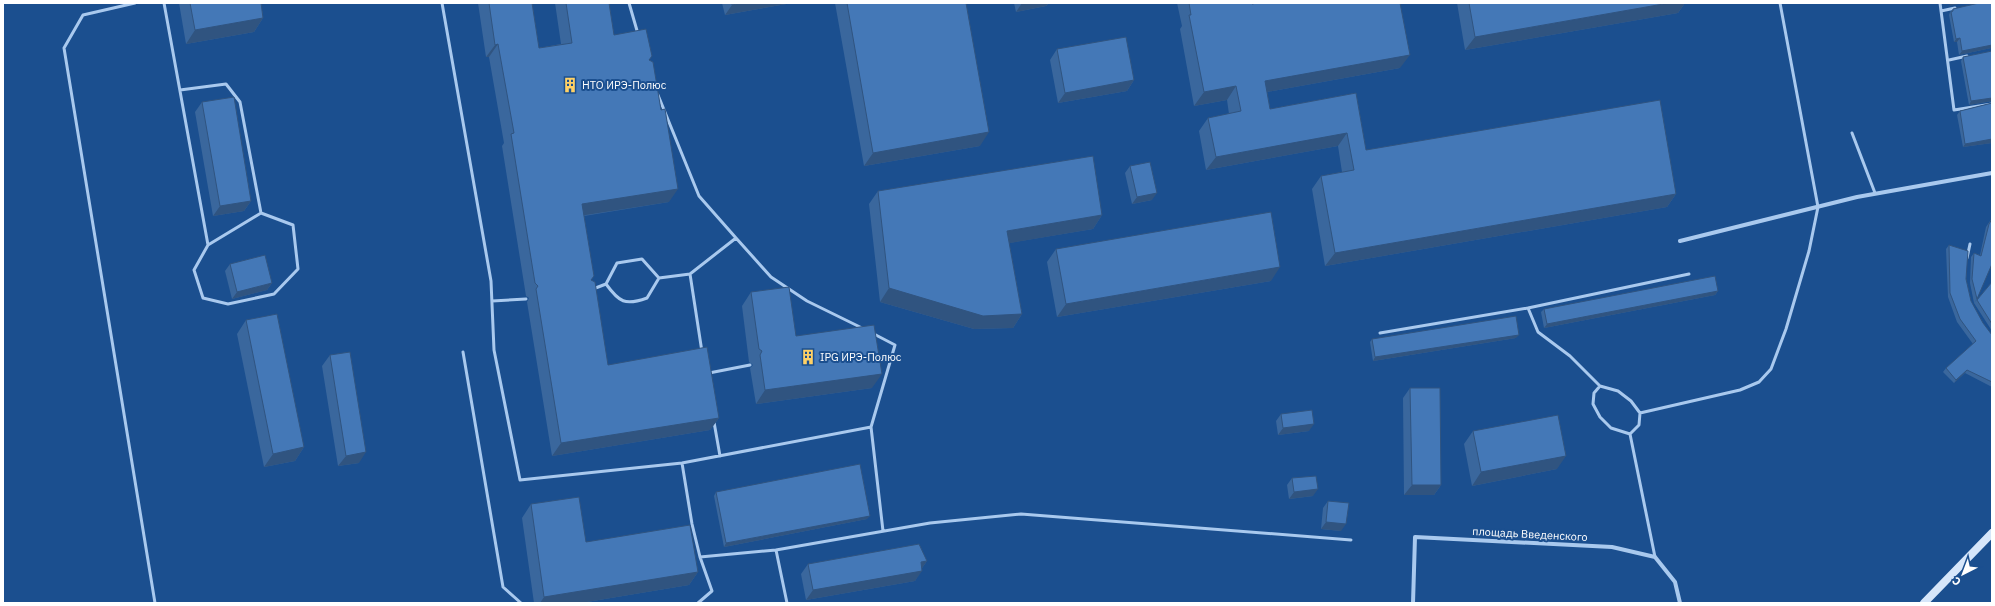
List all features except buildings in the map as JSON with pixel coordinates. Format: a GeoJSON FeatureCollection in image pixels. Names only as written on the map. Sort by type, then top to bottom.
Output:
{"type":"FeatureCollection","features":[{"type":"Feature","properties":{"kind":"street"},"geometry":{"type":"LineString","coordinates":[[1680,240],[1875,193],[1992,173]]}},
{"type":"Feature","properties":{"kind":"street"},"geometry":{"type":"LineString","coordinates":[[1924,603],[1992,533]]}},
{"type":"Feature","properties":{"kind":"street","name":"площадь Введенского"},"geometry":{"type":"LineString","coordinates":[[1413,603],[1415,537],[1612,547],[1655,557]]}},
{"type":"Feature","properties":{"kind":"street"},"geometry":{"type":"LineString","coordinates":[[1655,557],[1675,582],[1680,603]]}},
{"type":"Feature","properties":{"kind":"lane"},"geometry":{"type":"LineString","coordinates":[[134,3],[83,15],[64,48],[155,603]]}},
{"type":"Feature","properties":{"kind":"lane"},"geometry":{"type":"LineString","coordinates":[[164,3],[208,245]]}},
{"type":"Feature","properties":{"kind":"lane"},"geometry":{"type":"LineString","coordinates":[[442,3],[492,281],[494,350],[520,480],[682,464],[871,428]]}},
{"type":"Feature","properties":{"kind":"lane"},"geometry":{"type":"LineString","coordinates":[[629,3],[640,40]]}},
{"type":"Feature","properties":{"kind":"lane"},"geometry":{"type":"LineString","coordinates":[[1640,413],[1740,390],[1759,382],[1771,369],[1786,329],[1809,251],[1818,207],[1780,3]]}},
{"type":"Feature","properties":{"kind":"lane"},"geometry":{"type":"LineString","coordinates":[[1940,3],[1949,60],[1954,110],[1992,104]]}},
{"type":"Feature","properties":{"kind":"lane"},"geometry":{"type":"LineString","coordinates":[[1941,11],[1956,8]]}},
{"type":"Feature","properties":{"kind":"lane"},"geometry":{"type":"LineString","coordinates":[[1949,60],[1970,56]]}},
{"type":"Feature","properties":{"kind":"lane"},"geometry":{"type":"LineString","coordinates":[[180,90],[226,84],[240,102],[260,213]]}},
{"type":"Feature","properties":{"kind":"lane"},"geometry":{"type":"LineString","coordinates":[[657,92],[699,196],[771,276],[807,301],[895,345],[871,428],[883,531]]}},
{"type":"Feature","properties":{"kind":"lane"},"geometry":{"type":"LineString","coordinates":[[1852,133],[1875,193]]}},
{"type":"Feature","properties":{"kind":"lane"},"geometry":{"type":"LineString","coordinates":[[260,213],[293,226],[298,269],[274,294],[228,304],[203,298],[194,270],[208,245],[260,213]]}},
{"type":"Feature","properties":{"kind":"lane"},"geometry":{"type":"LineString","coordinates":[[659,278],[690,274],[736,238]]}},
{"type":"Feature","properties":{"kind":"lane"},"geometry":{"type":"LineString","coordinates":[[1966,266],[1970,244]]}},
{"type":"Feature","properties":{"kind":"lane"},"geometry":{"type":"LineString","coordinates":[[585,292],[606,284],[617,263],[642,259],[659,278]]}},
{"type":"Feature","properties":{"kind":"lane"},"geometry":{"type":"LineString","coordinates":[[690,274],[703,359]]}},
{"type":"Feature","properties":{"kind":"lane"},"geometry":{"type":"LineString","coordinates":[[1380,333],[1528,308],[1689,274]]}},
{"type":"Feature","properties":{"kind":"lane"},"geometry":{"type":"LineString","coordinates":[[606,284],[617,299],[632,303],[647,298],[659,278]]}},
{"type":"Feature","properties":{"kind":"lane"},"geometry":{"type":"LineString","coordinates":[[492,301],[526,299]]}},
{"type":"Feature","properties":{"kind":"lane"},"geometry":{"type":"LineString","coordinates":[[1528,308],[1538,332],[1570,356],[1600,386],[1618,391],[1631,401],[1640,413],[1639,425],[1630,434]]}},
{"type":"Feature","properties":{"kind":"lane"},"geometry":{"type":"LineString","coordinates":[[463,352],[504,587],[521,603]]}},
{"type":"Feature","properties":{"kind":"lane"},"geometry":{"type":"LineString","coordinates":[[705,374],[750,365]]}},
{"type":"Feature","properties":{"kind":"lane"},"geometry":{"type":"LineString","coordinates":[[1600,386],[1594,394],[1593,404],[1600,417],[1611,428],[1630,434]]}},
{"type":"Feature","properties":{"kind":"lane"},"geometry":{"type":"LineString","coordinates":[[713,419],[720,456]]}},
{"type":"Feature","properties":{"kind":"lane"},"geometry":{"type":"LineString","coordinates":[[1630,434],[1655,557]]}},
{"type":"Feature","properties":{"kind":"lane"},"geometry":{"type":"LineString","coordinates":[[682,464],[692,524],[700,557],[712,591],[698,603]]}},
{"type":"Feature","properties":{"kind":"lane"},"geometry":{"type":"LineString","coordinates":[[700,557],[776,550],[930,523],[1021,514],[1350,540]]}},
{"type":"Feature","properties":{"kind":"lane"},"geometry":{"type":"LineString","coordinates":[[776,550],[787,603]]}},
{"type":"Feature","properties":{"kind":"place","name":"НТО ИРЭ-Полюс"},"geometry":{"type":"Point","coordinates":[570,85]}},
{"type":"Feature","properties":{"kind":"place","name":"IPG ИРЭ-Полюс"},"geometry":{"type":"Point","coordinates":[808,357]}}]}
